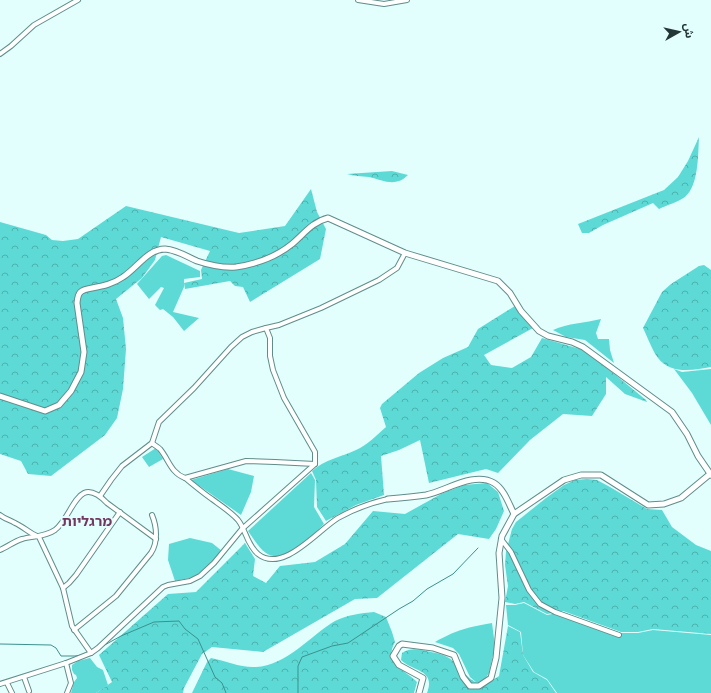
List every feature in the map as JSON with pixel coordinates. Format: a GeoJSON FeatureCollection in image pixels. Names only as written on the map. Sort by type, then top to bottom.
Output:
{"type":"FeatureCollection","features":[{"type":"Feature","properties":{"kind":"main road"},"geometry":{"type":"LineString","coordinates":[[0,396],[44,412],[59,405],[72,391],[81,372],[84,352],[77,304],[78,295],[82,290],[110,284],[123,277],[156,251],[171,250],[211,265],[228,267],[247,265],[277,254],[292,244],[313,224],[328,218],[405,253],[498,282],[510,293],[521,311],[539,331],[548,336],[572,342],[583,347],[672,412],[711,475],[681,498],[664,504],[648,505],[601,475],[581,475],[564,480],[514,514],[501,538],[499,553],[502,598],[496,658],[491,678],[479,686],[470,686],[463,677],[454,655],[433,648],[402,644],[393,656],[399,665],[423,678],[419,693]]}},
{"type":"Feature","properties":{"kind":"main road"},"geometry":{"type":"LineString","coordinates":[[388,499],[427,494],[478,479],[493,482],[499,486],[514,514]]}},
{"type":"Feature","properties":{"kind":"street"},"geometry":{"type":"LineString","coordinates":[[0,54],[34,25],[78,0]]}},
{"type":"Feature","properties":{"kind":"street"},"geometry":{"type":"LineString","coordinates":[[358,0],[384,4],[407,0]]}},
{"type":"Feature","properties":{"kind":"street"},"geometry":{"type":"LineString","coordinates":[[100,496],[122,466],[152,443],[159,422],[194,388],[231,346],[242,337],[252,332],[279,325],[321,308],[379,280],[397,268],[405,253]]}},
{"type":"Feature","properties":{"kind":"street"},"geometry":{"type":"LineString","coordinates":[[0,684],[66,663],[91,653],[163,587],[190,581],[200,576],[214,563],[242,529],[315,464],[315,452],[284,398],[273,370],[270,356],[270,338],[266,328]]}},
{"type":"Feature","properties":{"kind":"street"},"geometry":{"type":"LineString","coordinates":[[152,443],[160,449],[169,465],[177,475],[185,478],[238,520],[251,546],[258,554],[266,558],[277,558],[293,553],[326,525],[354,509],[388,499]]}},
{"type":"Feature","properties":{"kind":"street"},"geometry":{"type":"LineString","coordinates":[[185,478],[246,461],[315,464]]}},
{"type":"Feature","properties":{"kind":"street"},"geometry":{"type":"LineString","coordinates":[[0,550],[21,539],[39,537],[55,530],[62,522],[77,498],[82,494],[89,492],[100,496],[156,539]]}},
{"type":"Feature","properties":{"kind":"street"},"geometry":{"type":"LineString","coordinates":[[63,588],[76,575],[120,512]]}},
{"type":"Feature","properties":{"kind":"street"},"geometry":{"type":"LineString","coordinates":[[74,630],[116,596],[151,553],[155,547],[156,539],[155,522],[152,515]]}},
{"type":"Feature","properties":{"kind":"street"},"geometry":{"type":"LineString","coordinates":[[0,516],[15,523],[29,533],[39,537],[63,588],[69,620],[74,630],[91,653]]}},
{"type":"Feature","properties":{"kind":"street"},"geometry":{"type":"LineString","coordinates":[[501,538],[511,552],[529,590],[540,604],[555,612],[619,635]]}},
{"type":"Feature","properties":{"kind":"street"},"geometry":{"type":"LineString","coordinates":[[66,663],[71,683],[67,693]]}},
{"type":"Feature","properties":{"kind":"street"},"geometry":{"type":"LineString","coordinates":[[24,677],[29,691]]}},
{"type":"Feature","properties":{"kind":"street"},"geometry":{"type":"LineString","coordinates":[[7,683],[12,693]]}},
{"type":"Feature","properties":{"kind":"green space"},"geometry":{"type":"Polygon","coordinates":[[[699,137],[697,169],[690,192],[685,197],[659,209],[653,203],[603,225],[589,233],[582,233],[578,224],[664,190],[678,177],[688,161],[699,137]]]}},
{"type":"Feature","properties":{"kind":"green space"},"geometry":{"type":"Polygon","coordinates":[[[392,171],[408,175],[398,181],[389,182],[347,174],[392,171]]]}},
{"type":"Feature","properties":{"kind":"green space"},"geometry":{"type":"Polygon","coordinates":[[[311,189],[317,212],[326,229],[320,259],[250,302],[243,287],[235,286],[230,281],[185,289],[184,283],[202,279],[201,270],[210,251],[161,237],[155,260],[142,278],[116,299],[123,318],[126,349],[123,389],[117,418],[105,435],[51,476],[28,474],[21,461],[0,454],[0,222],[46,235],[52,240],[63,241],[78,239],[126,206],[239,233],[285,226],[311,189]]]}},
{"type":"Feature","properties":{"kind":"green space"},"geometry":{"type":"Polygon","coordinates":[[[166,255],[200,271],[200,277],[184,279],[184,287],[173,312],[199,318],[184,331],[173,317],[163,309],[160,310],[155,305],[164,288],[161,287],[149,299],[137,284],[162,256],[166,255]]]}},
{"type":"Feature","properties":{"kind":"green space"},"geometry":{"type":"Polygon","coordinates":[[[704,265],[711,270],[711,367],[683,370],[669,367],[658,358],[643,328],[662,292],[671,284],[699,266],[704,265]]]}},
{"type":"Feature","properties":{"kind":"green space"},"geometry":{"type":"Polygon","coordinates":[[[515,306],[533,328],[484,355],[491,365],[512,368],[531,357],[542,338],[580,349],[590,354],[647,402],[625,394],[606,377],[606,394],[592,416],[563,414],[530,440],[498,473],[486,469],[429,483],[420,440],[399,450],[381,456],[384,495],[356,505],[326,521],[317,507],[316,480],[312,471],[327,461],[360,448],[372,440],[386,427],[380,408],[382,404],[419,373],[443,358],[468,347],[478,329],[515,306]]]}},
{"type":"Feature","properties":{"kind":"green space"},"geometry":{"type":"Polygon","coordinates":[[[601,319],[596,333],[598,339],[609,339],[610,350],[614,363],[585,340],[566,337],[553,330],[571,324],[601,319]]]}},
{"type":"Feature","properties":{"kind":"green space"},"geometry":{"type":"Polygon","coordinates":[[[674,369],[682,372],[711,369],[711,425],[692,393],[674,369]]]}},
{"type":"Feature","properties":{"kind":"green space"},"geometry":{"type":"Polygon","coordinates":[[[156,448],[163,459],[149,467],[142,457],[156,448]]]}},
{"type":"Feature","properties":{"kind":"green space"},"geometry":{"type":"Polygon","coordinates":[[[228,469],[254,476],[251,492],[241,515],[191,480],[228,469]]]}},
{"type":"Feature","properties":{"kind":"green space"},"geometry":{"type":"Polygon","coordinates":[[[311,473],[315,480],[314,507],[324,524],[298,548],[290,553],[281,556],[273,556],[266,553],[248,531],[311,473]]]}},
{"type":"Feature","properties":{"kind":"green space"},"geometry":{"type":"Polygon","coordinates":[[[575,480],[597,480],[647,509],[662,510],[672,527],[696,545],[711,551],[711,634],[653,629],[638,632],[621,632],[563,611],[547,614],[524,602],[515,604],[505,602],[508,586],[505,565],[506,552],[512,529],[516,522],[564,485],[575,480]]]}},
{"type":"Feature","properties":{"kind":"green space"},"geometry":{"type":"Polygon","coordinates":[[[487,483],[498,492],[504,511],[496,529],[489,539],[458,534],[377,598],[355,599],[263,652],[212,647],[202,654],[184,688],[183,693],[96,693],[112,682],[99,655],[168,594],[196,592],[245,543],[255,559],[253,576],[266,583],[280,566],[315,562],[345,544],[373,511],[405,514],[441,494],[464,485],[487,483]]]}},
{"type":"Feature","properties":{"kind":"green space"},"geometry":{"type":"Polygon","coordinates":[[[190,538],[212,543],[222,551],[214,562],[194,577],[175,581],[168,560],[169,544],[190,538]]]}},
{"type":"Feature","properties":{"kind":"green space"},"geometry":{"type":"Polygon","coordinates":[[[524,603],[547,615],[563,612],[621,633],[638,633],[653,630],[711,635],[711,693],[557,693],[547,679],[534,672],[523,655],[521,632],[508,625],[506,605],[524,603]]]}},
{"type":"Feature","properties":{"kind":"green space"},"geometry":{"type":"Polygon","coordinates":[[[374,612],[386,617],[395,642],[392,650],[393,661],[417,682],[414,693],[192,693],[207,662],[211,658],[250,667],[267,665],[288,656],[335,621],[344,617],[374,612]]]}},
{"type":"Feature","properties":{"kind":"green space"},"geometry":{"type":"Polygon","coordinates":[[[492,623],[495,646],[489,673],[485,679],[477,683],[470,677],[459,654],[453,648],[435,642],[463,630],[492,623]]]}},
{"type":"Feature","properties":{"kind":"green space"},"geometry":{"type":"Polygon","coordinates":[[[508,626],[520,632],[523,655],[533,672],[547,680],[556,693],[427,693],[429,685],[426,675],[401,660],[402,653],[414,649],[437,653],[451,659],[469,678],[474,681],[484,683],[491,681],[499,676],[508,626]]]}},
{"type":"Feature","properties":{"kind":"green space"},"geometry":{"type":"Polygon","coordinates":[[[90,658],[97,667],[103,670],[108,685],[96,693],[71,693],[74,682],[77,678],[72,670],[72,665],[78,661],[90,658]]]}},
{"type":"Feature","properties":{"kind":"waterway"},"geometry":{"type":"LineString","coordinates":[[298,693],[298,666],[302,657],[332,646],[348,643],[413,601],[427,589],[453,574],[478,548]]}},
{"type":"Feature","properties":{"kind":"waterway"},"geometry":{"type":"LineString","coordinates":[[101,647],[121,636],[154,622],[179,621],[185,629],[198,639],[215,677],[222,683],[226,693]]}},
{"type":"Feature","properties":{"kind":"waterway"},"geometry":{"type":"LineString","coordinates":[[0,644],[51,645],[56,648],[61,656],[82,655]]}},
{"type":"Feature","properties":{"kind":"district","name":"מרגליות"},"geometry":{"type":"Point","coordinates":[87,521]}}]}
